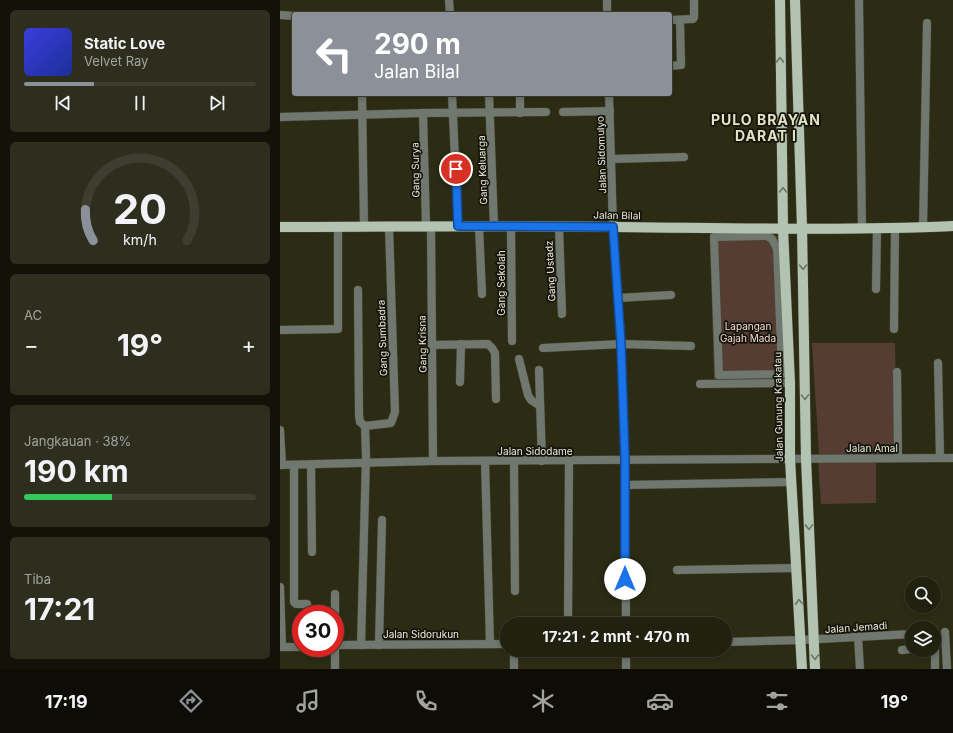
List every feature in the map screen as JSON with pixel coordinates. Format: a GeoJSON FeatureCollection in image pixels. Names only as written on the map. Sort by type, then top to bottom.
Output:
{"type":"FeatureCollection","features":[{"type":"Feature","properties":{"kind":"main road","name":"Jalan Gunung Krakatau"},"geometry":{"type":"LineString","coordinates":[[780,0],[783,229],[787,377],[802,669]]}},
{"type":"Feature","properties":{"kind":"main road"},"geometry":{"type":"LineString","coordinates":[[795,0],[802,228],[806,458],[815,669]]}},
{"type":"Feature","properties":{"kind":"main road","name":"Jalan Bilal"},"geometry":{"type":"LineString","coordinates":[[280,228],[559,226],[714,232],[802,228],[877,229],[953,226]]}},
{"type":"Feature","properties":{"kind":"street"},"geometry":{"type":"LineString","coordinates":[[449,0],[450,12]]}},
{"type":"Feature","properties":{"kind":"street"},"geometry":{"type":"LineString","coordinates":[[607,0],[607,12]]}},
{"type":"Feature","properties":{"kind":"street"},"geometry":{"type":"LineString","coordinates":[[672,20],[694,18],[694,0]]}},
{"type":"Feature","properties":{"kind":"street"},"geometry":{"type":"LineString","coordinates":[[859,0],[862,229]]}},
{"type":"Feature","properties":{"kind":"street"},"geometry":{"type":"LineString","coordinates":[[280,15],[292,16]]}},
{"type":"Feature","properties":{"kind":"street"},"geometry":{"type":"LineString","coordinates":[[672,66],[681,65],[680,20]]}},
{"type":"Feature","properties":{"kind":"street"},"geometry":{"type":"LineString","coordinates":[[923,228],[927,23]]}},
{"type":"Feature","properties":{"kind":"street"},"geometry":{"type":"LineString","coordinates":[[362,96],[364,227]]}},
{"type":"Feature","properties":{"kind":"street"},"geometry":{"type":"LineString","coordinates":[[452,96],[458,226]]}},
{"type":"Feature","properties":{"kind":"street","name":"Gang Keluarga"},"geometry":{"type":"LineString","coordinates":[[490,96],[494,226]]}},
{"type":"Feature","properties":{"kind":"street"},"geometry":{"type":"LineString","coordinates":[[520,96],[520,113]]}},
{"type":"Feature","properties":{"kind":"street","name":"Jalan Sidomulyo"},"geometry":{"type":"LineString","coordinates":[[609,96],[613,227],[621,344],[625,460],[626,617]]}},
{"type":"Feature","properties":{"kind":"street"},"geometry":{"type":"LineString","coordinates":[[563,112],[610,111]]}},
{"type":"Feature","properties":{"kind":"street"},"geometry":{"type":"LineString","coordinates":[[280,117],[363,114],[546,112]]}},
{"type":"Feature","properties":{"kind":"street","name":"Gang Surya"},"geometry":{"type":"LineString","coordinates":[[423,113],[428,226]]}},
{"type":"Feature","properties":{"kind":"street"},"geometry":{"type":"LineString","coordinates":[[612,159],[684,157]]}},
{"type":"Feature","properties":{"kind":"street","name":"Gang Krisna"},"geometry":{"type":"LineString","coordinates":[[428,226],[432,345],[433,461]]}},
{"type":"Feature","properties":{"kind":"street"},"geometry":{"type":"LineString","coordinates":[[479,226],[482,294]]}},
{"type":"Feature","properties":{"kind":"street","name":"Gang Sekolah"},"geometry":{"type":"LineString","coordinates":[[511,226],[512,341]]}},
{"type":"Feature","properties":{"kind":"street","name":"Gang Ustadz"},"geometry":{"type":"LineString","coordinates":[[559,226],[562,314]]}},
{"type":"Feature","properties":{"kind":"street"},"geometry":{"type":"LineString","coordinates":[[280,330],[338,328],[338,227]]}},
{"type":"Feature","properties":{"kind":"street","name":"Gang Sumbadra"},"geometry":{"type":"LineString","coordinates":[[365,426],[390,423],[395,412],[389,227]]}},
{"type":"Feature","properties":{"kind":"street"},"geometry":{"type":"LineString","coordinates":[[894,329],[895,228]]}},
{"type":"Feature","properties":{"kind":"street"},"geometry":{"type":"LineString","coordinates":[[876,289],[877,229]]}},
{"type":"Feature","properties":{"kind":"street"},"geometry":{"type":"LineString","coordinates":[[714,232],[767,236],[775,243],[777,249],[787,377],[719,375],[714,232]]}},
{"type":"Feature","properties":{"kind":"street"},"geometry":{"type":"LineString","coordinates":[[358,290],[359,415],[360,422],[365,426],[366,463],[360,645]]}},
{"type":"Feature","properties":{"kind":"street"},"geometry":{"type":"LineString","coordinates":[[618,298],[671,295]]}},
{"type":"Feature","properties":{"kind":"street"},"geometry":{"type":"LineString","coordinates":[[460,382],[461,344]]}},
{"type":"Feature","properties":{"kind":"street"},"geometry":{"type":"LineString","coordinates":[[432,345],[488,344],[494,353],[496,399]]}},
{"type":"Feature","properties":{"kind":"street"},"geometry":{"type":"LineString","coordinates":[[543,348],[621,344],[691,346]]}},
{"type":"Feature","properties":{"kind":"street"},"geometry":{"type":"LineString","coordinates":[[519,359],[530,400],[540,406]]}},
{"type":"Feature","properties":{"kind":"street"},"geometry":{"type":"LineString","coordinates":[[938,364],[940,458]]}},
{"type":"Feature","properties":{"kind":"street"},"geometry":{"type":"LineString","coordinates":[[539,370],[542,461]]}},
{"type":"Feature","properties":{"kind":"street"},"geometry":{"type":"LineString","coordinates":[[897,372],[898,458]]}},
{"type":"Feature","properties":{"kind":"street"},"geometry":{"type":"LineString","coordinates":[[700,384],[787,377]]}},
{"type":"Feature","properties":{"kind":"street"},"geometry":{"type":"LineString","coordinates":[[280,430],[281,465]]}},
{"type":"Feature","properties":{"kind":"street","name":"Jalan Amal"},"geometry":{"type":"LineString","coordinates":[[790,458],[953,458]]}},
{"type":"Feature","properties":{"kind":"street","name":"Jalan Sidodame"},"geometry":{"type":"LineString","coordinates":[[281,465],[433,461],[790,458]]}},
{"type":"Feature","properties":{"kind":"street"},"geometry":{"type":"LineString","coordinates":[[485,461],[490,644]]}},
{"type":"Feature","properties":{"kind":"street"},"geometry":{"type":"LineString","coordinates":[[514,461],[515,591]]}},
{"type":"Feature","properties":{"kind":"street"},"geometry":{"type":"LineString","coordinates":[[568,617],[569,461]]}},
{"type":"Feature","properties":{"kind":"street"},"geometry":{"type":"LineString","coordinates":[[294,465],[294,602],[296,604],[307,605]]}},
{"type":"Feature","properties":{"kind":"street"},"geometry":{"type":"LineString","coordinates":[[311,465],[312,552]]}},
{"type":"Feature","properties":{"kind":"street"},"geometry":{"type":"LineString","coordinates":[[625,485],[792,482]]}},
{"type":"Feature","properties":{"kind":"street"},"geometry":{"type":"LineString","coordinates":[[379,644],[382,520]]}},
{"type":"Feature","properties":{"kind":"street"},"geometry":{"type":"LineString","coordinates":[[677,570],[796,568]]}},
{"type":"Feature","properties":{"kind":"street"},"geometry":{"type":"LineString","coordinates":[[280,587],[281,647],[292,647]]}},
{"type":"Feature","properties":{"kind":"street"},"geometry":{"type":"LineString","coordinates":[[336,594],[336,605]]}},
{"type":"Feature","properties":{"kind":"street"},"geometry":{"type":"LineString","coordinates":[[947,669],[949,632]]}},
{"type":"Feature","properties":{"kind":"street","name":"Jalan Jemadi"},"geometry":{"type":"LineString","coordinates":[[801,640],[905,634]]}},
{"type":"Feature","properties":{"kind":"street"},"geometry":{"type":"LineString","coordinates":[[858,637],[860,669]]}},
{"type":"Feature","properties":{"kind":"street"},"geometry":{"type":"LineString","coordinates":[[732,642],[801,640]]}},
{"type":"Feature","properties":{"kind":"street","name":"Jalan Sidorukun"},"geometry":{"type":"LineString","coordinates":[[344,645],[500,644]]}},
{"type":"Feature","properties":{"kind":"street"},"geometry":{"type":"LineString","coordinates":[[335,657],[335,669]]}},
{"type":"Feature","properties":{"kind":"street"},"geometry":{"type":"LineString","coordinates":[[514,657],[514,669]]}},
{"type":"Feature","properties":{"kind":"street"},"geometry":{"type":"LineString","coordinates":[[626,657],[626,669]]}},
{"type":"Feature","properties":{"kind":"street"},"geometry":{"type":"LineString","coordinates":[[935,657],[935,669]]}},
{"type":"Feature","properties":{"kind":"green space","name":"Lapangan Gajah Mada"},"geometry":{"type":"Polygon","coordinates":[[[710,232],[768,232],[777,236],[780,244],[785,379],[714,379],[710,232]]]}},
{"type":"Feature","properties":{"kind":"green space"},"geometry":{"type":"Polygon","coordinates":[[[812,343],[895,343],[897,454],[819,454],[812,343]]]}},
{"type":"Feature","properties":{"kind":"green space"},"geometry":{"type":"Polygon","coordinates":[[[818,461],[876,462],[876,503],[821,504],[818,461]]]}},
{"type":"Feature","properties":{"kind":"district","name":"PULO BRAYAN DARAT I"},"geometry":{"type":"Point","coordinates":[766,128]}},
{"type":"Feature","properties":{"kind":"route"},"geometry":{"type":"LineString","coordinates":[[456,169],[458,226],[613,227],[621,344],[625,460],[625,579]]}}]}
